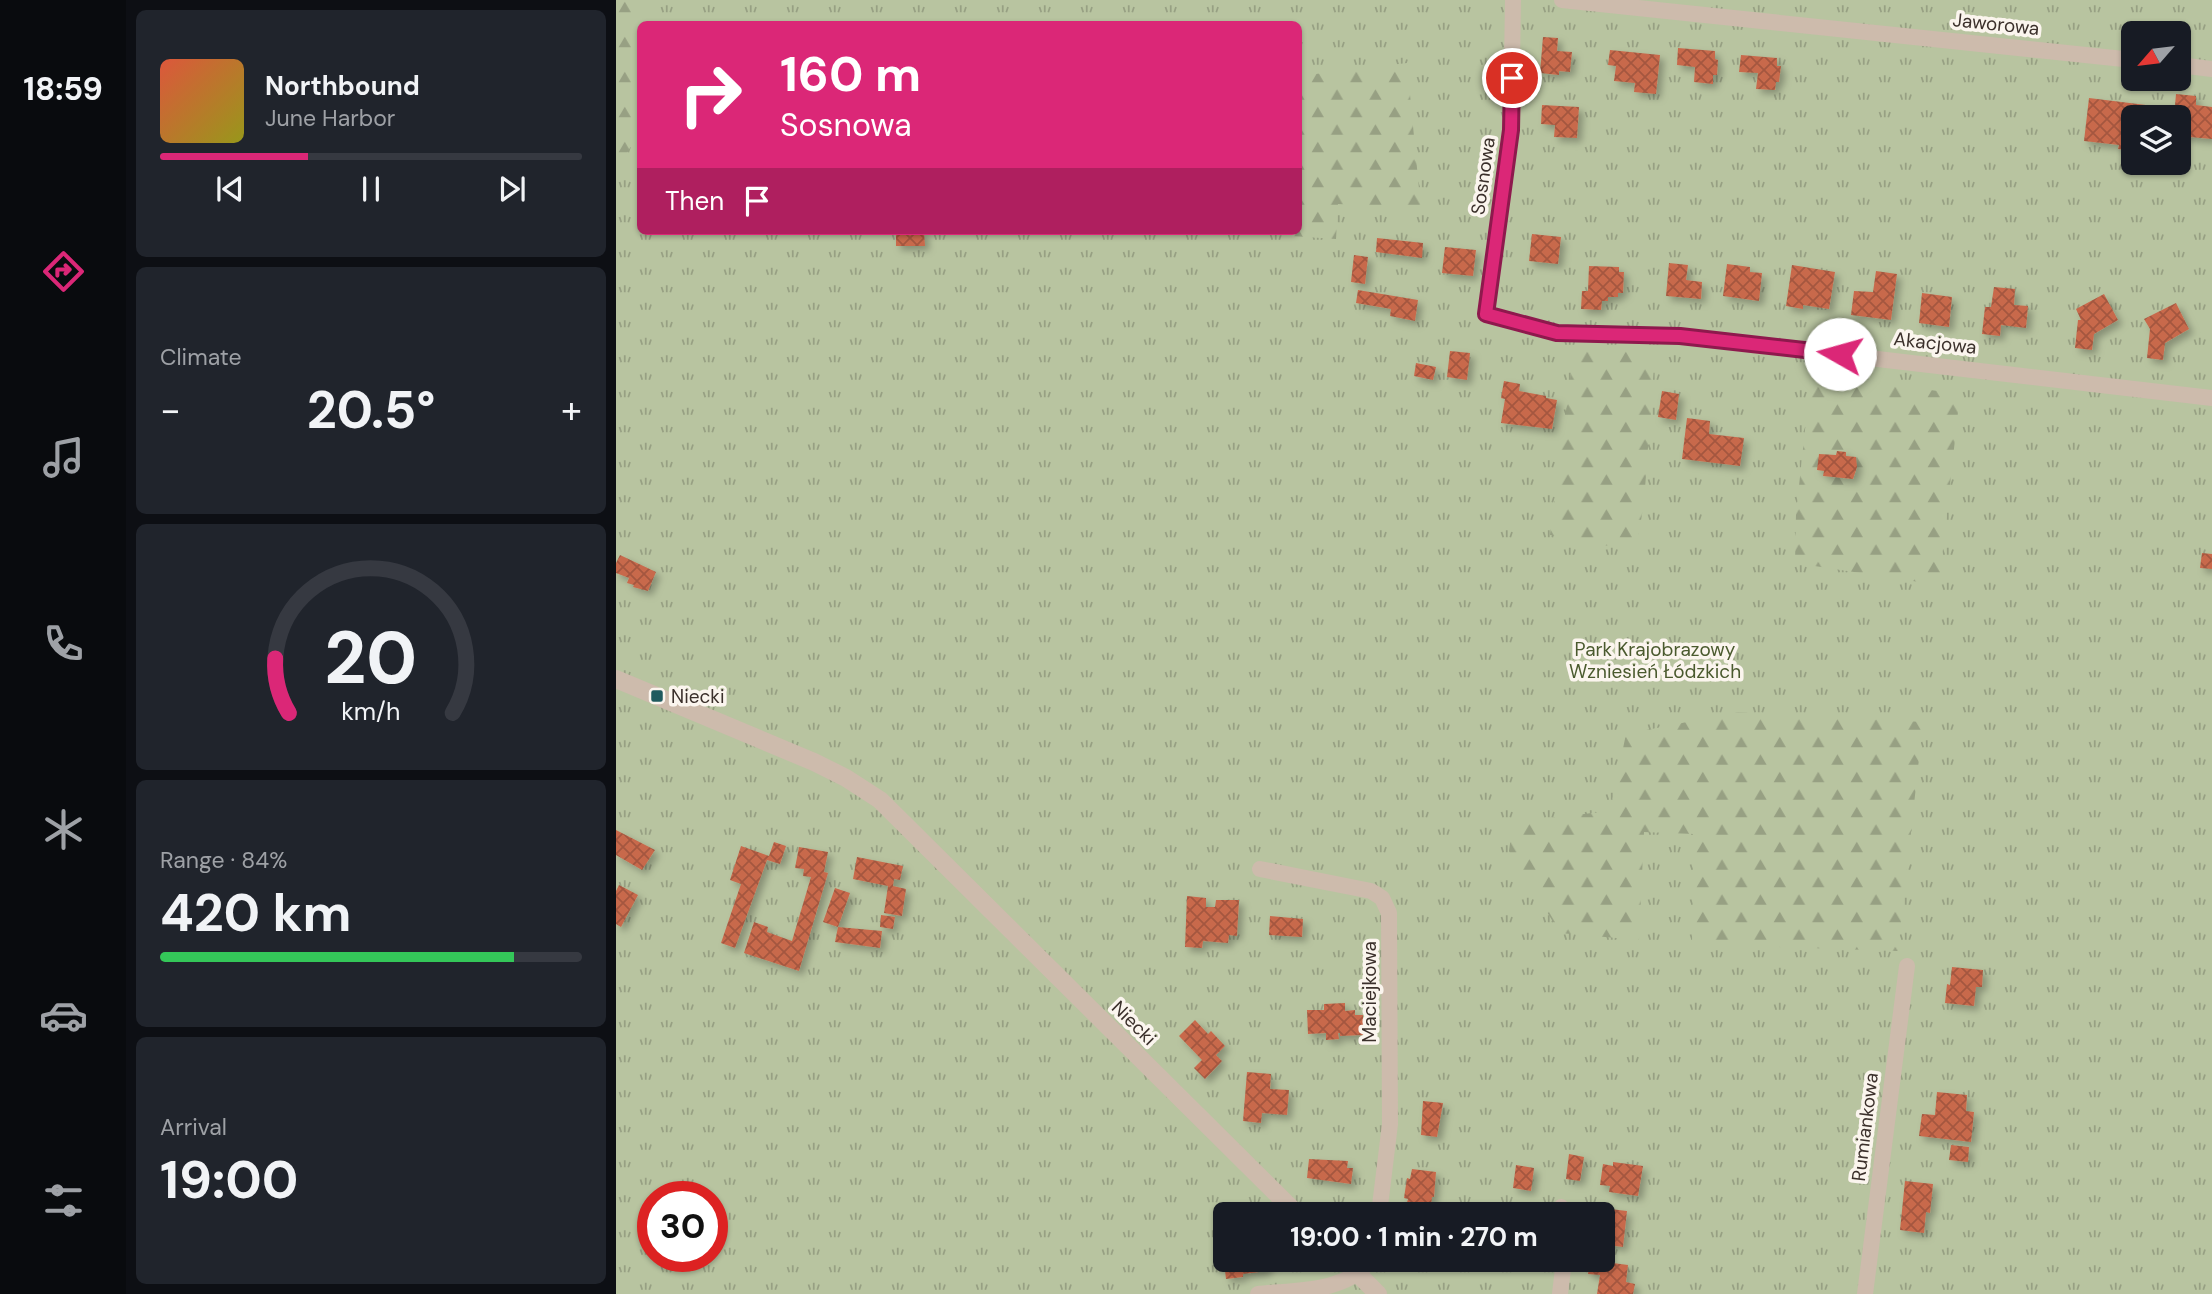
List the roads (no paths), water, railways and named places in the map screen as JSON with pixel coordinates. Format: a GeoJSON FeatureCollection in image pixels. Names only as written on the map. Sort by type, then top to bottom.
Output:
{"type":"FeatureCollection","features":[{"type":"Feature","properties":{"kind":"street","name":"Sosnowa"},"geometry":{"type":"LineString","coordinates":[[1486,314],[1511,130],[1513,0]]}},
{"type":"Feature","properties":{"kind":"street","name":"Jaworowa"},"geometry":{"type":"LineString","coordinates":[[1562,0],[2121,59]]}},
{"type":"Feature","properties":{"kind":"street"},"geometry":{"type":"LineString","coordinates":[[2191,66],[2212,69]]}},
{"type":"Feature","properties":{"kind":"street","name":"Akacjowa"},"geometry":{"type":"LineString","coordinates":[[1486,314],[1557,333],[1680,336],[2212,398]]}},
{"type":"Feature","properties":{"kind":"street","name":"Niecki"},"geometry":{"type":"LineString","coordinates":[[616,679],[814,762],[863,787],[880,800],[1285,1202]]}},
{"type":"Feature","properties":{"kind":"street","name":"Maciejkowa"},"geometry":{"type":"LineString","coordinates":[[1259,869],[1371,891],[1382,898],[1389,913],[1390,1124],[1380,1202]]}},
{"type":"Feature","properties":{"kind":"street","name":"Rumiankowa"},"geometry":{"type":"LineString","coordinates":[[1865,1294],[1907,966]]}},
{"type":"Feature","properties":{"kind":"street"},"geometry":{"type":"LineString","coordinates":[[1258,1294],[1333,1285],[1348,1280],[1358,1272]]}},
{"type":"Feature","properties":{"kind":"street"},"geometry":{"type":"LineString","coordinates":[[1367,1272],[1378,1294]]}},
{"type":"Feature","properties":{"kind":"street"},"geometry":{"type":"LineString","coordinates":[[1560,1294],[1563,1272]]}},
{"type":"Feature","properties":{"kind":"place","name":"Niecki"},"geometry":{"type":"Point","coordinates":[657,696]}},
{"type":"Feature","properties":{"kind":"park label","name":"Park Krajobrazowy Wzniesień Łódzkich"},"geometry":{"type":"Point","coordinates":[1655,660]}}]}
